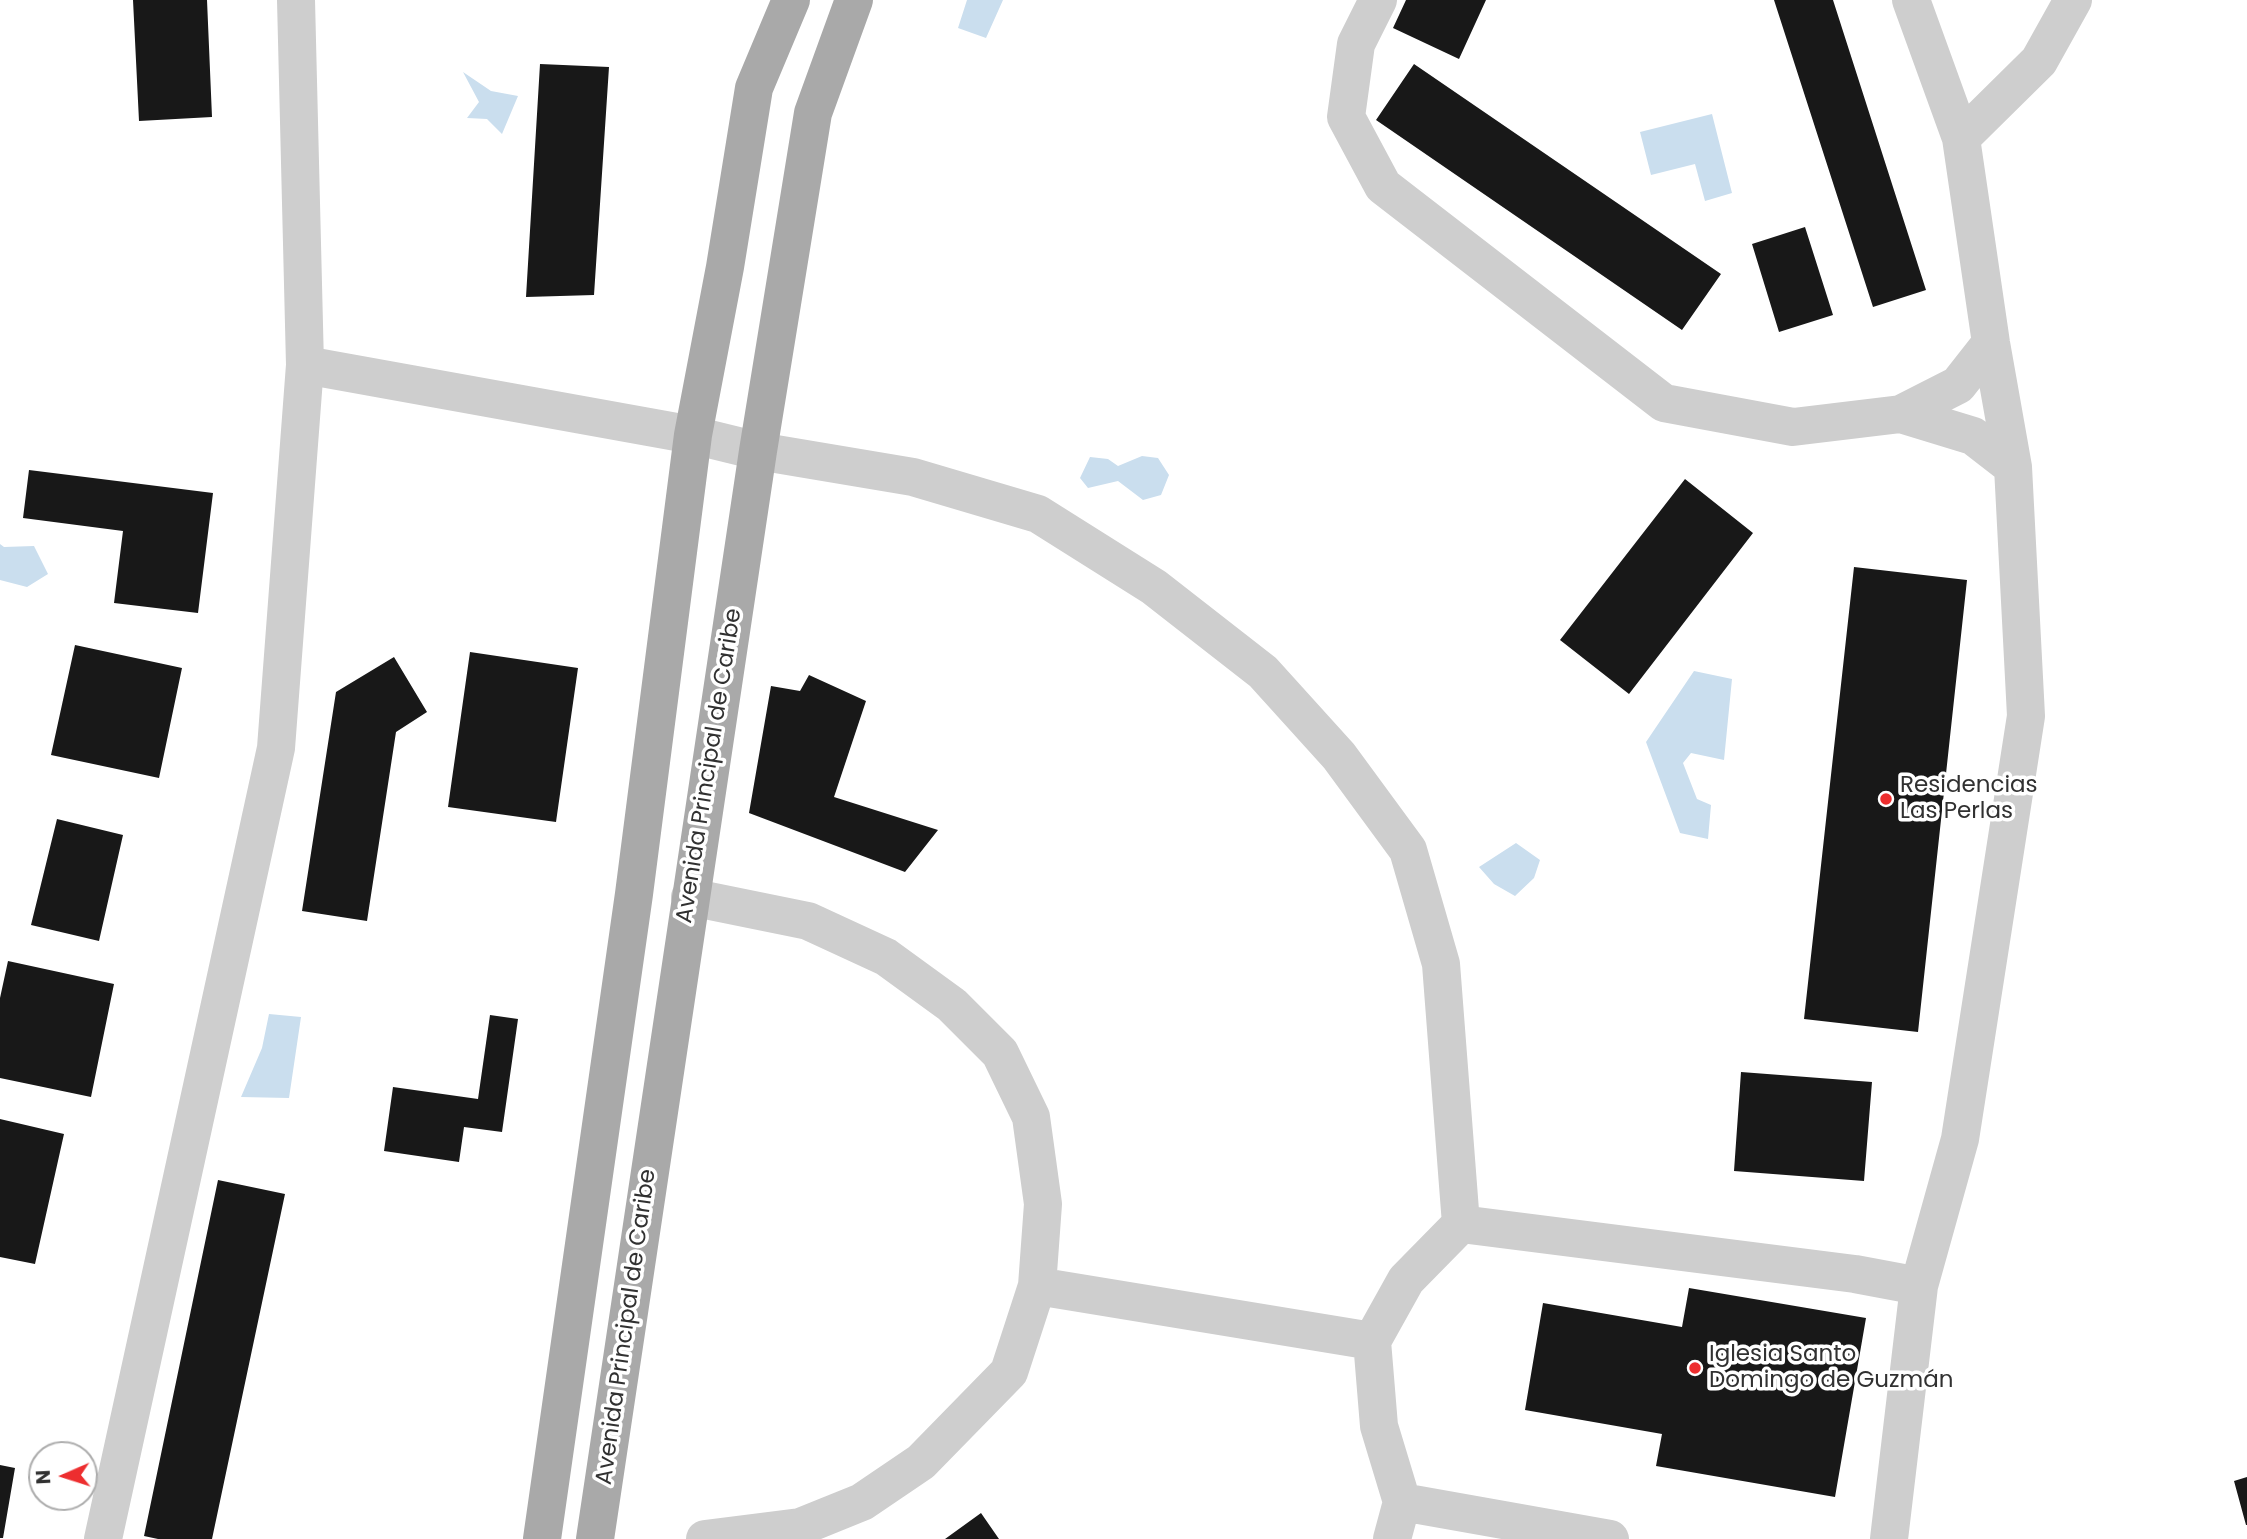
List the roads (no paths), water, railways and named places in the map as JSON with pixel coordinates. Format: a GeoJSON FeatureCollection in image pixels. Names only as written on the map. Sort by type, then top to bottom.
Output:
{"type":"FeatureCollection","features":[{"type":"Feature","properties":{"kind":"main road"},"geometry":{"type":"LineString","coordinates":[[542,1539],[634,894],[693,435],[754,89],[791,0]]}},
{"type":"Feature","properties":{"kind":"main road","name":"Avenida Principal de Caribe"},"geometry":{"type":"LineString","coordinates":[[595,1539],[758,451],[813,113],[855,0]]}},
{"type":"Feature","properties":{"kind":"street"},"geometry":{"type":"LineString","coordinates":[[103,1539],[276,748],[305,365],[296,0]]}},
{"type":"Feature","properties":{"kind":"street"},"geometry":{"type":"LineString","coordinates":[[1378,0],[1356,44],[1346,117],[1383,187],[1664,402],[1793,427],[1901,414],[1958,385],[1991,343]]}},
{"type":"Feature","properties":{"kind":"street"},"geometry":{"type":"LineString","coordinates":[[1889,1539],[1919,1286],[1960,1139],[2026,716],[2013,467],[1991,343],[1961,138],[1912,0]]}},
{"type":"Feature","properties":{"kind":"street"},"geometry":{"type":"LineString","coordinates":[[1961,138],[2039,61],[2073,0]]}},
{"type":"Feature","properties":{"kind":"street"},"geometry":{"type":"LineString","coordinates":[[305,365],[693,435],[758,451],[914,477],[1038,514],[1154,587],[1263,672],[1339,756],[1408,850],[1441,964],[1461,1224],[1406,1280],[1373,1341],[1379,1426],[1402,1502],[1392,1539]]}},
{"type":"Feature","properties":{"kind":"street"},"geometry":{"type":"LineString","coordinates":[[1901,414],[1973,436],[2013,467]]}},
{"type":"Feature","properties":{"kind":"street"},"geometry":{"type":"LineString","coordinates":[[690,897],[808,921],[886,957],[952,1005],[1000,1053],[1031,1117],[1043,1204],[1037,1286],[1009,1372],[921,1462],[862,1502],[800,1527],[705,1539]]}},
{"type":"Feature","properties":{"kind":"street"},"geometry":{"type":"LineString","coordinates":[[1461,1224],[1855,1275],[1919,1286]]}},
{"type":"Feature","properties":{"kind":"street"},"geometry":{"type":"LineString","coordinates":[[1037,1286],[1373,1341]]}},
{"type":"Feature","properties":{"kind":"street"},"geometry":{"type":"LineString","coordinates":[[1402,1502],[1610,1539]]}},
{"type":"Feature","properties":{"kind":"water"},"geometry":{"type":"Polygon","coordinates":[[[967,0],[1003,0],[986,38],[958,28],[967,0]]]}},
{"type":"Feature","properties":{"kind":"water"},"geometry":{"type":"Polygon","coordinates":[[[463,72],[491,91],[518,96],[502,134],[487,119],[467,118],[479,102],[463,72]]]}},
{"type":"Feature","properties":{"kind":"water"},"geometry":{"type":"Polygon","coordinates":[[[1712,114],[1732,193],[1705,201],[1695,164],[1651,175],[1640,132],[1712,114]]]}},
{"type":"Feature","properties":{"kind":"water"},"geometry":{"type":"Polygon","coordinates":[[[1142,456],[1158,458],[1169,475],[1161,495],[1143,500],[1118,481],[1088,488],[1080,478],[1090,457],[1108,459],[1118,466],[1142,456]]]}},
{"type":"Feature","properties":{"kind":"water"},"geometry":{"type":"Polygon","coordinates":[[[0,544],[4,547],[34,546],[48,574],[27,587],[0,580],[0,544]]]}},
{"type":"Feature","properties":{"kind":"water"},"geometry":{"type":"Polygon","coordinates":[[[1694,671],[1732,679],[1724,760],[1691,753],[1683,763],[1697,799],[1711,805],[1708,839],[1680,833],[1646,742],[1694,671]]]}},
{"type":"Feature","properties":{"kind":"water"},"geometry":{"type":"Polygon","coordinates":[[[1516,843],[1540,860],[1534,878],[1515,896],[1494,884],[1479,867],[1516,843]]]}},
{"type":"Feature","properties":{"kind":"water"},"geometry":{"type":"Polygon","coordinates":[[[269,1014],[301,1017],[289,1098],[241,1097],[262,1048],[269,1014]]]}},
{"type":"Feature","properties":{"kind":"place","name":"Residencias Las Perlas"},"geometry":{"type":"Point","coordinates":[1886,799]}},
{"type":"Feature","properties":{"kind":"place","name":"Iglesia Santo Domingo de Guzmán"},"geometry":{"type":"Point","coordinates":[1695,1368]}}]}
